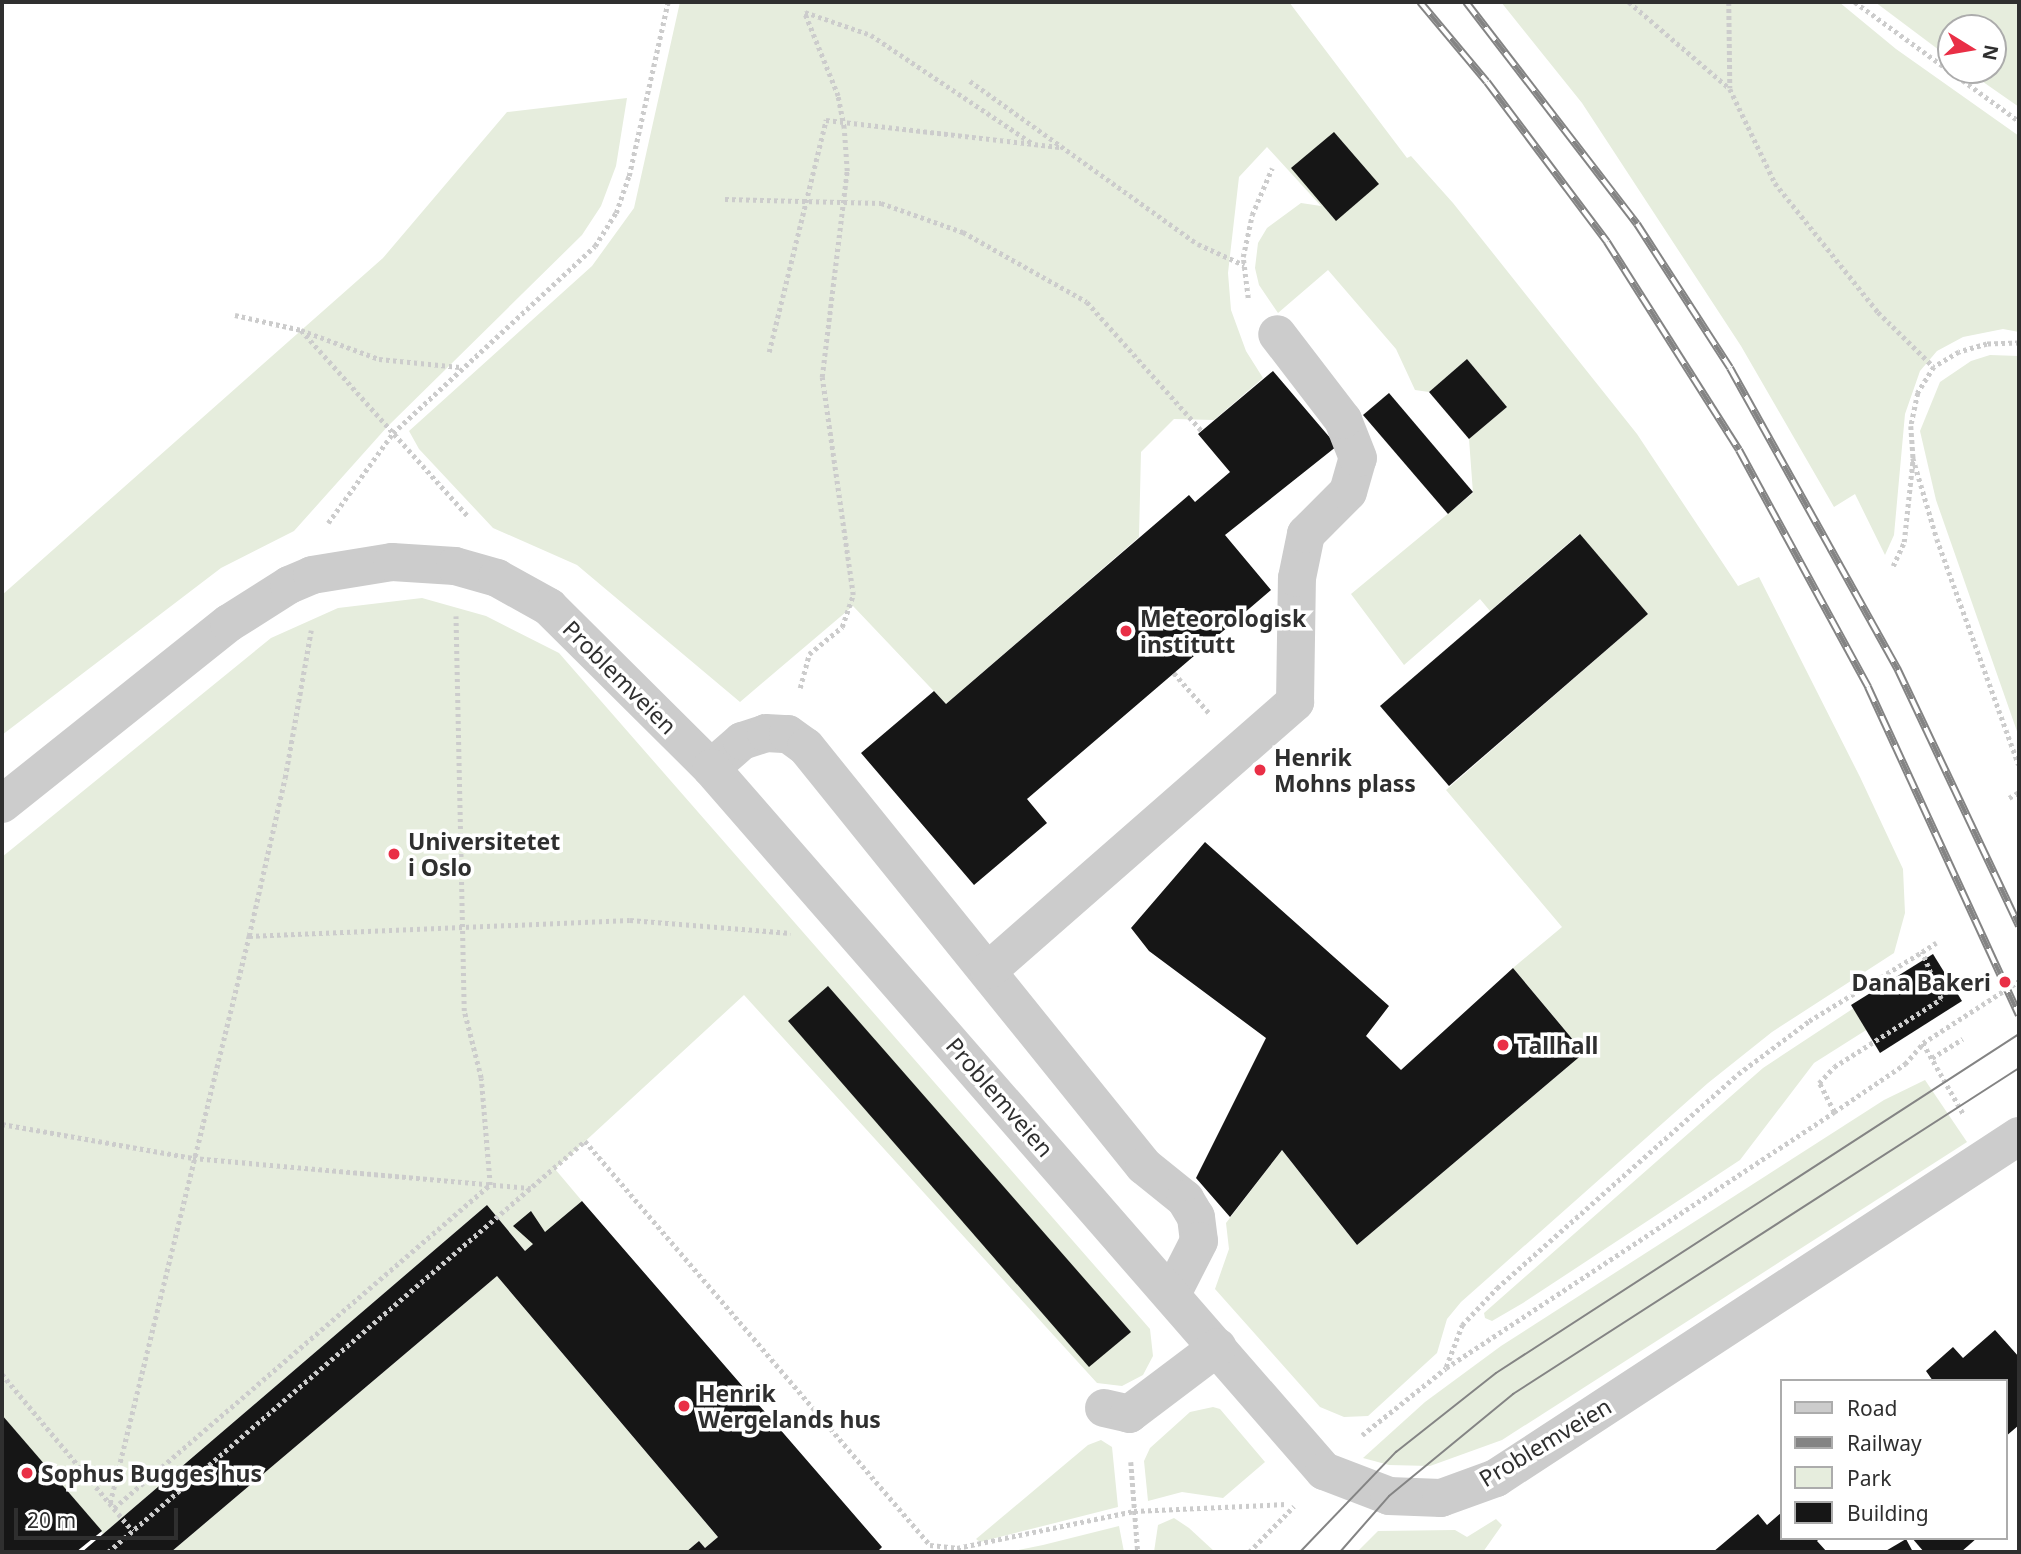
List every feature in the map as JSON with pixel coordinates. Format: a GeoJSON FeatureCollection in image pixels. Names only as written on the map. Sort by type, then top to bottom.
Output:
{"type":"FeatureCollection","features":[{"type":"Feature","properties":{"kind":"street"},"geometry":{"type":"LineString","coordinates":[[989,970],[1295,702],[1297,578],[1306,534],[1348,492],[1358,458],[1343,420],[1277,334]]}},
{"type":"Feature","properties":{"kind":"street","name":"Problemveien"},"geometry":{"type":"LineString","coordinates":[[2,804],[229,623],[289,585],[326,573],[392,562],[474,570],[549,607],[711,768],[1324,1471],[1389,1496],[1441,1498],[1496,1478],[2019,1136]]}},
{"type":"Feature","properties":{"kind":"street"},"geometry":{"type":"LineString","coordinates":[[711,768],[742,741],[766,733],[788,734],[806,747],[989,970],[1144,1166],[1172,1186],[1196,1217],[1199,1241],[1172,1294]]}},
{"type":"Feature","properties":{"kind":"street"},"geometry":{"type":"LineString","coordinates":[[1116,1411],[1218,1347]]}},
{"type":"Feature","properties":{"kind":"path"},"geometry":{"type":"LineString","coordinates":[[326,525],[393,433],[461,367],[595,246],[616,213],[629,176],[668,2]]}},
{"type":"Feature","properties":{"kind":"path"},"geometry":{"type":"LineString","coordinates":[[1629,2],[1730,89],[1775,183],[1878,312],[1934,367]]}},
{"type":"Feature","properties":{"kind":"path"},"geometry":{"type":"LineString","coordinates":[[1729,2],[1730,89]]}},
{"type":"Feature","properties":{"kind":"path"},"geometry":{"type":"LineString","coordinates":[[1855,2],[2019,121]]}},
{"type":"Feature","properties":{"kind":"path"},"geometry":{"type":"LineString","coordinates":[[788,734],[809,654],[842,627],[853,595],[822,377],[841,201],[847,171],[843,122],[838,96],[804,12],[871,35],[1033,144]]}},
{"type":"Feature","properties":{"kind":"path"},"geometry":{"type":"LineString","coordinates":[[970,81],[1198,244],[1244,265]]}},
{"type":"Feature","properties":{"kind":"path"},"geometry":{"type":"LineString","coordinates":[[769,352],[826,120],[1061,147]]}},
{"type":"Feature","properties":{"kind":"path"},"geometry":{"type":"LineString","coordinates":[[1272,168],[1252,215],[1244,265],[1246,297],[1277,334]]}},
{"type":"Feature","properties":{"kind":"path"},"geometry":{"type":"LineString","coordinates":[[725,199],[881,203],[924,215],[1053,280],[1087,302],[1202,431]]}},
{"type":"Feature","properties":{"kind":"path"},"geometry":{"type":"LineString","coordinates":[[235,315],[300,330],[379,359],[461,367]]}},
{"type":"Feature","properties":{"kind":"path"},"geometry":{"type":"LineString","coordinates":[[300,330],[475,524]]}},
{"type":"Feature","properties":{"kind":"path"},"geometry":{"type":"LineString","coordinates":[[1893,566],[1902,554],[1913,458],[1911,426],[1918,393],[1934,367],[1959,352],[1987,344],[2019,344]]}},
{"type":"Feature","properties":{"kind":"path"},"geometry":{"type":"LineString","coordinates":[[1913,458],[1937,539],[2019,765]]}},
{"type":"Feature","properties":{"kind":"path"},"geometry":{"type":"LineString","coordinates":[[474,570],[456,607],[464,1011],[481,1078],[490,1185]]}},
{"type":"Feature","properties":{"kind":"path"},"geometry":{"type":"LineString","coordinates":[[110,1503],[157,1323],[193,1158],[249,936],[285,778],[313,616],[326,573]]}},
{"type":"Feature","properties":{"kind":"path"},"geometry":{"type":"LineString","coordinates":[[2009,798],[2019,792]]}},
{"type":"Feature","properties":{"kind":"path"},"geometry":{"type":"LineString","coordinates":[[249,936],[630,920],[863,940]]}},
{"type":"Feature","properties":{"kind":"path"},"geometry":{"type":"LineString","coordinates":[[1446,1368],[1462,1325],[1497,1288],[1728,1083],[1809,1021],[1936,943]]}},
{"type":"Feature","properties":{"kind":"path"},"geometry":{"type":"LineString","coordinates":[[1834,1112],[1819,1083],[1834,1068],[1941,999],[1922,952]]}},
{"type":"Feature","properties":{"kind":"path"},"geometry":{"type":"LineString","coordinates":[[1357,1439],[1446,1368],[1834,1112],[1905,1064],[1923,1043],[2019,981]]}},
{"type":"Feature","properties":{"kind":"path"},"geometry":{"type":"LineString","coordinates":[[1932,1058],[1963,1039]]}},
{"type":"Feature","properties":{"kind":"path"},"geometry":{"type":"LineString","coordinates":[[1923,1043],[1971,1127]]}},
{"type":"Feature","properties":{"kind":"path"},"geometry":{"type":"LineString","coordinates":[[2,1124],[193,1158],[532,1188]]}},
{"type":"Feature","properties":{"kind":"path"},"geometry":{"type":"LineString","coordinates":[[108,1552],[585,1141],[930,1545],[957,1548],[1134,1511],[1297,1503],[1249,1552]]}},
{"type":"Feature","properties":{"kind":"path"},"geometry":{"type":"LineString","coordinates":[[114,1508],[490,1185]]}},
{"type":"Feature","properties":{"kind":"path"},"geometry":{"type":"LineString","coordinates":[[2,1374],[133,1531]]}},
{"type":"Feature","properties":{"kind":"path"},"geometry":{"type":"LineString","coordinates":[[1116,1411],[1134,1511],[1138,1552]]}},
{"type":"Feature","properties":{"kind":"green space"},"geometry":{"type":"Polygon","coordinates":[[[680,2],[1289,2],[1407,158],[1411,156],[1453,203],[1637,434],[1738,586],[1759,577],[1860,777],[1903,869],[1905,913],[1894,953],[1772,1032],[1708,1083],[1461,1302],[1447,1319],[1437,1353],[1368,1416],[1344,1417],[1320,1407],[1215,1289],[1229,1249],[1226,1223],[1282,1150],[1357,1245],[1584,1053],[1513,968],[1562,927],[1446,790],[1648,614],[1579,534],[1490,611],[1480,599],[1404,665],[1351,594],[1473,493],[1469,439],[1507,407],[1467,359],[1429,392],[1415,390],[1396,349],[1328,270],[1278,313],[1259,285],[1255,268],[1258,243],[1267,228],[1301,203],[1321,206],[1267,147],[1239,177],[1228,273],[1231,310],[1246,351],[1263,378],[1214,420],[1174,419],[1141,452],[1139,537],[946,704],[853,606],[740,702],[577,565],[493,528],[419,449],[409,431],[592,266],[634,208],[680,2]]]}},
{"type":"Feature","properties":{"kind":"green space"},"geometry":{"type":"Polygon","coordinates":[[[1501,2],[1839,2],[1896,49],[1937,78],[1937,84],[1945,84],[2019,136],[2019,332],[2003,329],[1963,337],[1937,351],[1920,371],[1905,414],[1894,535],[1885,555],[1855,494],[1834,507],[1741,346],[1582,103],[1501,2]]]}},
{"type":"Feature","properties":{"kind":"green space"},"geometry":{"type":"Polygon","coordinates":[[[1875,2],[2019,2],[2019,107],[1986,84],[2007,84],[2007,14],[1937,14],[1937,48],[1875,2]]]}},
{"type":"Feature","properties":{"kind":"green space"},"geometry":{"type":"Polygon","coordinates":[[[627,98],[616,166],[601,206],[582,235],[387,427],[294,531],[221,568],[2,735],[2,595],[383,258],[507,112],[627,98]]]}},
{"type":"Feature","properties":{"kind":"green space"},"geometry":{"type":"Polygon","coordinates":[[[1990,355],[2019,356],[2019,737],[1936,500],[1920,431],[1940,382],[1971,361],[1990,355]]]}},
{"type":"Feature","properties":{"kind":"green space"},"geometry":{"type":"Polygon","coordinates":[[[422,598],[486,616],[559,653],[1150,1329],[1153,1356],[1143,1375],[1122,1386],[1097,1383],[744,995],[555,1169],[582,1201],[525,1251],[487,1205],[103,1534],[2,1416],[2,857],[271,638],[338,608],[422,598]]]}},
{"type":"Feature","properties":{"kind":"green space"},"geometry":{"type":"Polygon","coordinates":[[[1916,967],[1920,996],[1814,1063],[1740,1160],[1523,1303],[1492,1321],[1485,1318],[1484,1313],[1763,1068],[1916,967]]]}},
{"type":"Feature","properties":{"kind":"green space"},"geometry":{"type":"Polygon","coordinates":[[[1925,1080],[1967,1142],[1502,1440],[1430,1466],[1389,1465],[1363,1458],[1425,1402],[1501,1346],[1884,1100],[1925,1080]]]}},
{"type":"Feature","properties":{"kind":"green space"},"geometry":{"type":"Polygon","coordinates":[[[497,1276],[718,1537],[705,1548],[699,1541],[686,1552],[171,1552],[497,1276]]]}},
{"type":"Feature","properties":{"kind":"green space"},"geometry":{"type":"Polygon","coordinates":[[[1213,1407],[1220,1409],[1265,1462],[1223,1498],[1182,1492],[1148,1501],[1144,1461],[1150,1448],[1190,1412],[1213,1407]]]}},
{"type":"Feature","properties":{"kind":"green space"},"geometry":{"type":"Polygon","coordinates":[[[1101,1440],[1112,1447],[1118,1507],[980,1542],[976,1539],[1088,1445],[1101,1440]]]}},
{"type":"Feature","properties":{"kind":"green space"},"geometry":{"type":"Polygon","coordinates":[[[1174,1518],[1215,1552],[1154,1552],[1158,1525],[1174,1518]]]}},
{"type":"Feature","properties":{"kind":"green space"},"geometry":{"type":"Polygon","coordinates":[[[1496,1519],[1502,1525],[1483,1552],[1357,1552],[1378,1531],[1455,1530],[1467,1537],[1496,1519]]]}},
{"type":"Feature","properties":{"kind":"green space"},"geometry":{"type":"Polygon","coordinates":[[[1119,1526],[1124,1552],[1008,1552],[1043,1545],[1119,1526]]]}},
{"type":"Feature","properties":{"kind":"building"},"geometry":{"type":"Polygon","coordinates":[[[1334,132],[1379,184],[1336,221],[1291,168],[1334,132]]]}},
{"type":"Feature","properties":{"kind":"building"},"geometry":{"type":"Polygon","coordinates":[[[1467,359],[1507,407],[1469,439],[1429,392],[1467,359]]]}},
{"type":"Feature","properties":{"kind":"building","name":"Meteorologisk institutt"},"geometry":{"type":"Polygon","coordinates":[[[1273,371],[1337,446],[1225,535],[1271,590],[1027,799],[1047,823],[974,885],[861,753],[934,691],[946,704],[1189,495],[1195,502],[1230,472],[1198,434],[1273,371]]]}},
{"type":"Feature","properties":{"kind":"building"},"geometry":{"type":"Polygon","coordinates":[[[1389,393],[1473,492],[1448,514],[1363,415],[1389,393]]]}},
{"type":"Feature","properties":{"kind":"building"},"geometry":{"type":"Polygon","coordinates":[[[1580,534],[1648,614],[1449,786],[1380,706],[1580,534]]]}},
{"type":"Feature","properties":{"kind":"building","name":"Tallhall"},"geometry":{"type":"Polygon","coordinates":[[[1205,842],[1389,1006],[1366,1036],[1401,1070],[1513,968],[1584,1053],[1357,1245],[1282,1150],[1230,1217],[1196,1178],[1266,1038],[1149,951],[1131,928],[1205,842]]]}},
{"type":"Feature","properties":{"kind":"building"},"geometry":{"type":"Polygon","coordinates":[[[1933,954],[1962,1001],[1880,1053],[1851,1005],[1933,954]]]}},
{"type":"Feature","properties":{"kind":"building"},"geometry":{"type":"Polygon","coordinates":[[[828,986],[1131,1332],[1089,1367],[788,1021],[828,986]]]}},
{"type":"Feature","properties":{"kind":"building","name":"Henrik Wergelands hus"},"geometry":{"type":"Polygon","coordinates":[[[582,1201],[882,1547],[877,1552],[686,1552],[699,1541],[705,1548],[718,1537],[497,1276],[171,1552],[82,1552],[487,1205],[525,1251],[533,1244],[513,1226],[531,1211],[545,1232],[582,1201]]]}},
{"type":"Feature","properties":{"kind":"building"},"geometry":{"type":"Polygon","coordinates":[[[1995,1330],[2019,1357],[2019,1425],[2007,1435],[2007,1379],[1932,1379],[1926,1371],[1953,1347],[1963,1358],[1995,1330]]]}},
{"type":"Feature","properties":{"kind":"building","name":"Sophus Bugges hus"},"geometry":{"type":"Polygon","coordinates":[[[2,1415],[102,1531],[76,1552],[2,1552],[2,1415]]]}},
{"type":"Feature","properties":{"kind":"building"},"geometry":{"type":"Polygon","coordinates":[[[1758,1514],[1767,1525],[1780,1514],[1780,1540],[1818,1540],[1827,1552],[1713,1552],[1758,1514]]]}},
{"type":"Feature","properties":{"kind":"building"},"geometry":{"type":"Polygon","coordinates":[[[1907,1540],[1913,1552],[1884,1552],[1907,1540]]]}},
{"type":"Feature","properties":{"kind":"building"},"geometry":{"type":"Polygon","coordinates":[[[1914,1540],[1975,1540],[1961,1552],[1924,1552],[1914,1540]]]}},
{"type":"Feature","properties":{"kind":"tram line"},"geometry":{"type":"LineString","coordinates":[[1300,1552],[1396,1452],[1496,1373],[2019,1034]]}},
{"type":"Feature","properties":{"kind":"tram line"},"geometry":{"type":"LineString","coordinates":[[1340,1552],[1389,1496],[1513,1394],[2019,1068]]}},
{"type":"Feature","properties":{"kind":"railway"},"geometry":{"type":"LineString","coordinates":[[1420,2],[1487,82],[1607,242],[1739,450],[1868,687],[2019,1015]]}},
{"type":"Feature","properties":{"kind":"railway"},"geometry":{"type":"LineString","coordinates":[[1466,2],[1637,224],[1730,368],[1898,670],[2019,926]]}},
{"type":"Feature","properties":{"kind":"place","name":"Meteorologisk institutt"},"geometry":{"type":"Point","coordinates":[1126,631]}},
{"type":"Feature","properties":{"kind":"place","name":"Henrik Mohns plass"},"geometry":{"type":"Point","coordinates":[1260,770]}},
{"type":"Feature","properties":{"kind":"place","name":"Universitetet i Oslo"},"geometry":{"type":"Point","coordinates":[394,854]}},
{"type":"Feature","properties":{"kind":"place","name":"Dana Bakeri"},"geometry":{"type":"Point","coordinates":[2005,982]}},
{"type":"Feature","properties":{"kind":"place","name":"Tallhall"},"geometry":{"type":"Point","coordinates":[1503,1045]}},
{"type":"Feature","properties":{"kind":"place","name":"Henrik Wergelands hus"},"geometry":{"type":"Point","coordinates":[684,1406]}},
{"type":"Feature","properties":{"kind":"place","name":"Sophus Bugges hus"},"geometry":{"type":"Point","coordinates":[27,1473]}}]}
